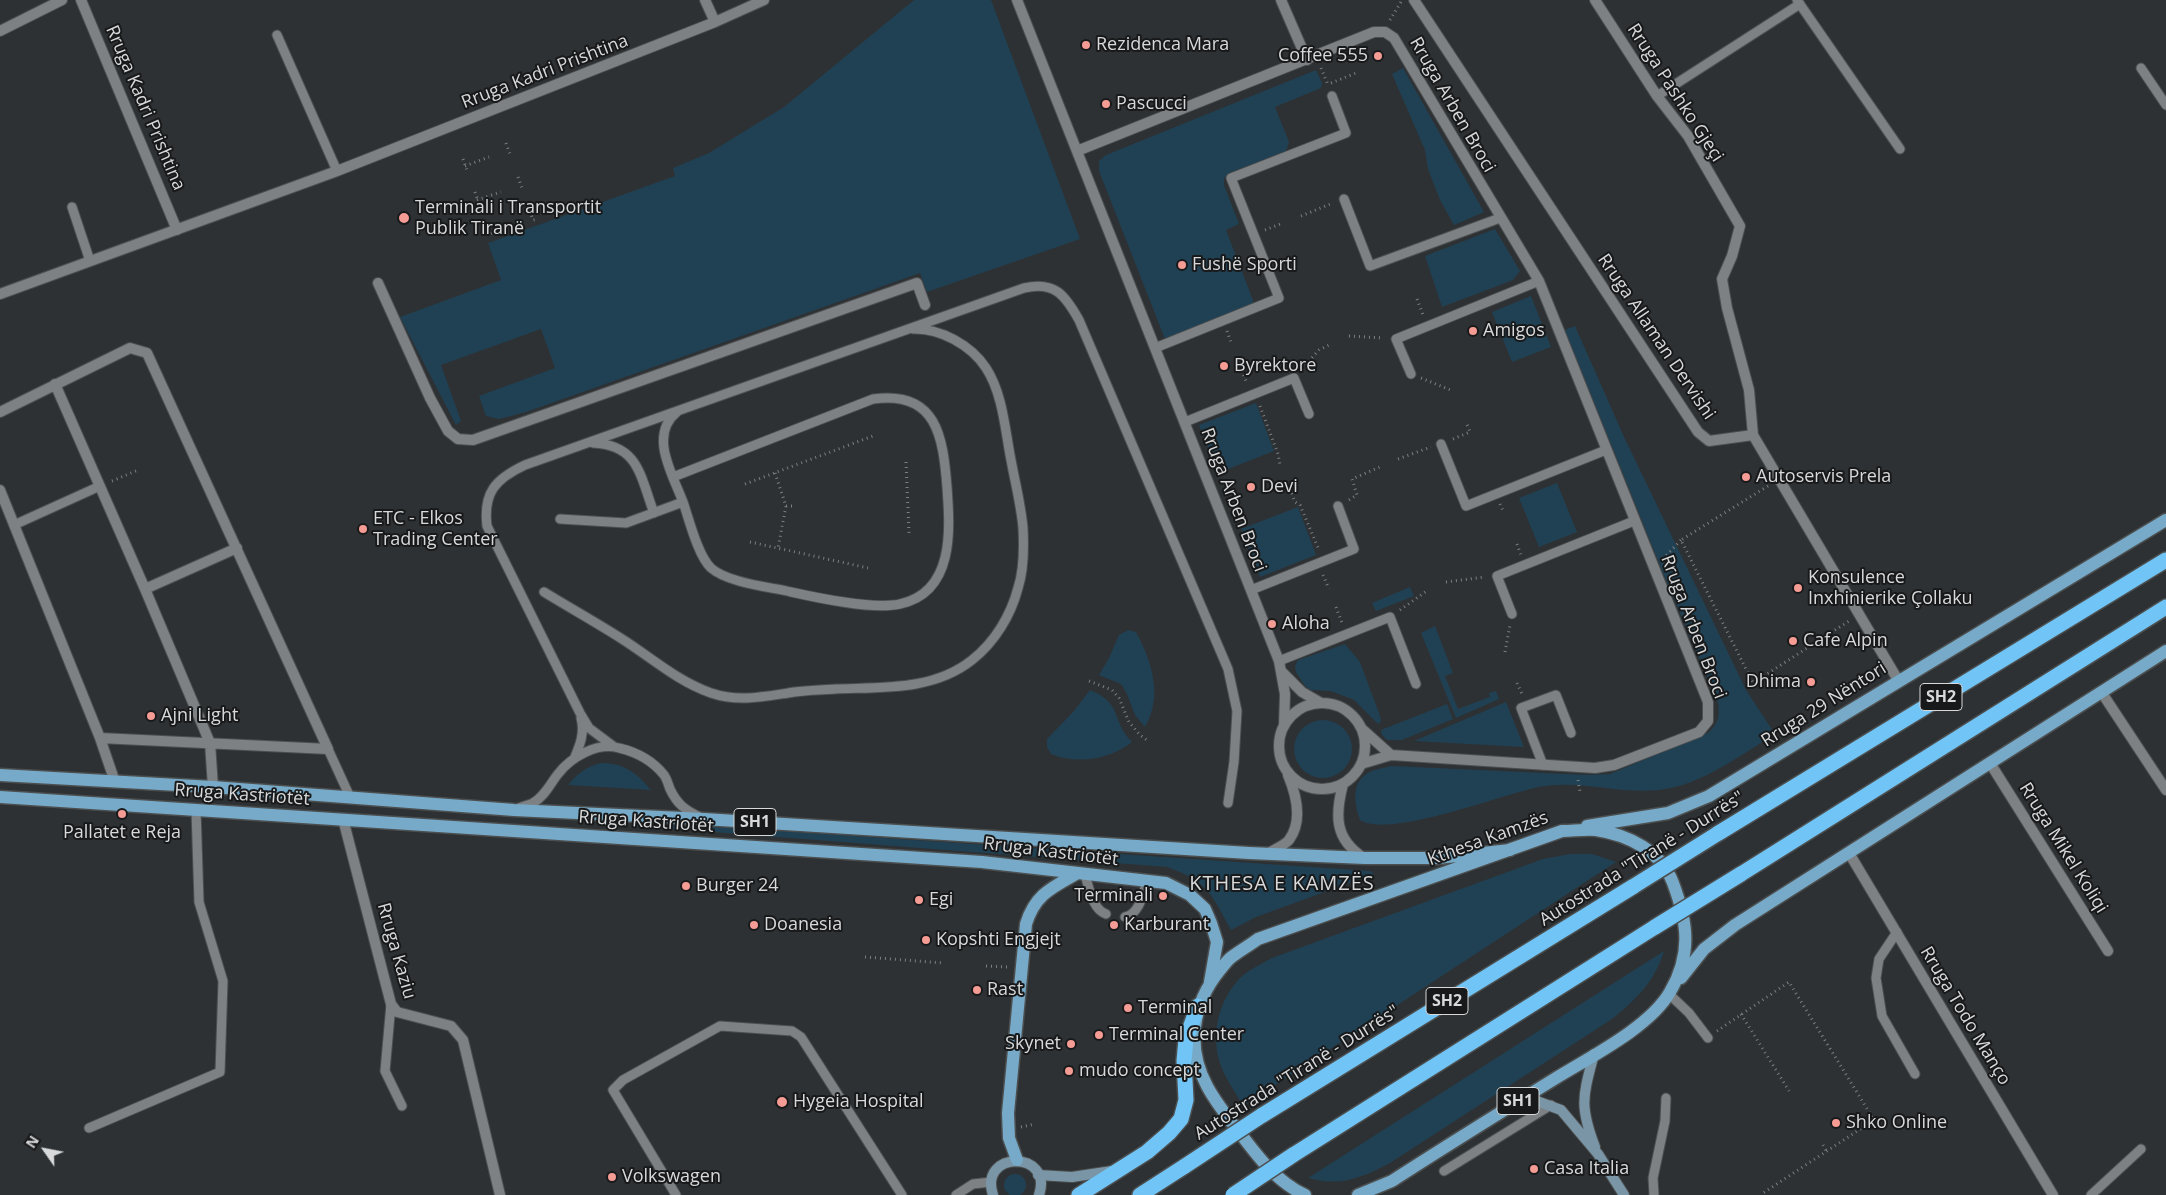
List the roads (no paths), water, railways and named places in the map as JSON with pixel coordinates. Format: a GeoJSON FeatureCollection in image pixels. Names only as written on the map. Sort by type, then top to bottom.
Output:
{"type":"FeatureCollection","features":[{"type":"Feature","properties":{"kind":"highway","name":"Autostrada \"Tiranë - Durrës\""},"geometry":{"type":"LineString","coordinates":[[1140,1195],[1261,1116],[1717,834],[2166,560]]}},
{"type":"Feature","properties":{"kind":"highway","name":"SH2"},"geometry":{"type":"LineString","coordinates":[[1233,1195],[1655,927],[2166,608]]}},
{"type":"Feature","properties":{"kind":"highway"},"geometry":{"type":"LineString","coordinates":[[1079,1195],[1156,1145],[1181,1119],[1186,1100],[1184,1061],[1186,1039],[1198,1006]]}},
{"type":"Feature","properties":{"kind":"main road","name":"Rruga 29 Nëntori"},"geometry":{"type":"LineString","coordinates":[[1562,831],[1668,812],[1709,796],[1898,680],[2166,520]]}},
{"type":"Feature","properties":{"kind":"main road"},"geometry":{"type":"LineString","coordinates":[[1669,994],[1704,949],[1719,936],[2166,651]]}},
{"type":"Feature","properties":{"kind":"main road","name":"Rruga Kastriotët"},"geometry":{"type":"LineString","coordinates":[[0,775],[212,787],[514,810],[704,819],[1365,858],[1438,858],[1510,850]]}},
{"type":"Feature","properties":{"kind":"main road","name":"Rruga Kastriotët"},"geometry":{"type":"LineString","coordinates":[[0,797],[982,862],[1147,880],[1166,883],[1190,894],[1205,909],[1218,942],[1210,982]]}},
{"type":"Feature","properties":{"kind":"main road","name":"Kthesa Kamzës"},"geometry":{"type":"LineString","coordinates":[[1305,1195],[1286,1185],[1272,1172],[1219,1106],[1207,1087],[1200,1070],[1194,1032],[1198,1006],[1210,982],[1231,957],[1258,939],[1562,831],[1596,830],[1634,841],[1650,851],[1660,861],[1672,879],[1686,926],[1684,959],[1669,994],[1645,1020],[1594,1054],[1392,1181],[1358,1195]]}},
{"type":"Feature","properties":{"kind":"main road"},"geometry":{"type":"LineString","coordinates":[[1016,1160],[1009,1138],[1008,1113],[1023,939],[1030,911],[1046,890],[1080,874]]}},
{"type":"Feature","properties":{"kind":"main road"},"geometry":{"type":"LineString","coordinates":[[1594,1054],[1583,1103],[1588,1126],[1598,1154]]}},
{"type":"Feature","properties":{"kind":"main road"},"geometry":{"type":"LineString","coordinates":[[1526,1097],[1561,1110],[1598,1154],[1624,1195]]}},
{"type":"Feature","properties":{"kind":"main road"},"geometry":{"type":"LineString","coordinates":[[993,1195],[991,1182],[999,1167],[1008,1161],[1016,1160],[1030,1165],[1038,1175],[1041,1184],[1039,1195]]}},
{"type":"Feature","properties":{"kind":"main road"},"geometry":{"type":"LineString","coordinates":[[1038,1175],[1072,1176],[1118,1170]]}},
{"type":"Feature","properties":{"kind":"street"},"geometry":{"type":"LineString","coordinates":[[0,31],[62,0]]}},
{"type":"Feature","properties":{"kind":"street","name":"Rruga Kadri Prishtina"},"geometry":{"type":"LineString","coordinates":[[81,0],[178,230]]}},
{"type":"Feature","properties":{"kind":"street"},"geometry":{"type":"LineString","coordinates":[[705,0],[715,22]]}},
{"type":"Feature","properties":{"kind":"street","name":"Rruga Kadri Prishtina"},"geometry":{"type":"LineString","coordinates":[[0,294],[337,171],[715,22],[764,0]]}},
{"type":"Feature","properties":{"kind":"street","name":"Rruga Arben Broci"},"geometry":{"type":"LineString","coordinates":[[1017,0],[1280,666],[1285,694],[1284,726],[1280,737],[1279,750],[1281,762],[1288,773],[1296,796],[1296,824],[1289,841],[1269,853]]}},
{"type":"Feature","properties":{"kind":"street"},"geometry":{"type":"LineString","coordinates":[[1282,0],[1307,60]]}},
{"type":"Feature","properties":{"kind":"street","name":"Rruga Allaman Dervishi"},"geometry":{"type":"LineString","coordinates":[[1414,0],[1698,432],[1709,441],[1753,435]]}},
{"type":"Feature","properties":{"kind":"street","name":"Rruga Pashko Gjeçi"},"geometry":{"type":"LineString","coordinates":[[1595,0],[1657,96],[1688,136],[1740,226],[1732,256],[1722,279],[1727,308],[1749,390],[1753,435]]}},
{"type":"Feature","properties":{"kind":"street","name":"Rruga Arben Broci"},"geometry":{"type":"LineString","coordinates":[[1077,151],[1374,32],[1385,32],[1394,38],[1539,281],[1708,702],[1708,721],[1699,732],[1614,765],[1595,768],[1390,755],[1361,764]]}},
{"type":"Feature","properties":{"kind":"street"},"geometry":{"type":"LineString","coordinates":[[378,283],[430,398],[448,430],[458,440],[473,440],[917,283],[925,305]]}},
{"type":"Feature","properties":{"kind":"street"},"geometry":{"type":"LineString","coordinates":[[0,412],[130,348],[147,353],[238,548],[328,749],[100,738]]}},
{"type":"Feature","properties":{"kind":"street","name":"Rruga Kastriotët"},"geometry":{"type":"LineString","coordinates":[[55,384],[210,743],[212,787]]}},
{"type":"Feature","properties":{"kind":"street"},"geometry":{"type":"LineString","coordinates":[[1753,435],[1898,680]]}},
{"type":"Feature","properties":{"kind":"street"},"geometry":{"type":"LineString","coordinates":[[0,490],[100,738],[115,782]]}},
{"type":"Feature","properties":{"kind":"street"},"geometry":{"type":"LineString","coordinates":[[145,589],[238,548]]}},
{"type":"Feature","properties":{"kind":"street","name":"Rruga Arben Broci"},"geometry":{"type":"LineString","coordinates":[[1280,666],[1302,692],[1321,703],[1333,705],[1344,710],[1354,717],[1360,728],[1390,755]]}},
{"type":"Feature","properties":{"kind":"street"},"geometry":{"type":"LineString","coordinates":[[2102,693],[2166,790]]}},
{"type":"Feature","properties":{"kind":"street"},"geometry":{"type":"LineString","coordinates":[[1284,726],[1294,714],[1306,706],[1321,703]]}},
{"type":"Feature","properties":{"kind":"street"},"geometry":{"type":"LineString","coordinates":[[1288,773],[1297,782],[1308,787],[1332,788],[1343,784],[1354,775],[1361,764],[1364,752],[1364,739],[1360,728]]}},
{"type":"Feature","properties":{"kind":"street","name":"Rruga Mikel Koliqi"},"geometry":{"type":"LineString","coordinates":[[1990,763],[2108,951]]}},
{"type":"Feature","properties":{"kind":"street"},"geometry":{"type":"LineString","coordinates":[[1343,784],[1338,801],[1339,826],[1342,839],[1351,850],[1365,858]]}},
{"type":"Feature","properties":{"kind":"street","name":"Rruga Kaziu"},"geometry":{"type":"LineString","coordinates":[[343,819],[391,1004],[397,1012],[451,1026],[463,1040],[500,1195]]}},
{"type":"Feature","properties":{"kind":"street","name":"Rruga Todo Manço"},"geometry":{"type":"LineString","coordinates":[[1849,853],[2053,1195]]}},
{"type":"Feature","properties":{"kind":"lane"},"geometry":{"type":"LineString","coordinates":[[1657,96],[1798,2],[1900,149]]}},
{"type":"Feature","properties":{"kind":"lane"},"geometry":{"type":"LineString","coordinates":[[277,34],[337,171]]}},
{"type":"Feature","properties":{"kind":"lane"},"geometry":{"type":"LineString","coordinates":[[2141,68],[2166,105]]}},
{"type":"Feature","properties":{"kind":"lane"},"geometry":{"type":"LineString","coordinates":[[1155,348],[1279,298],[1232,178],[1346,133],[1332,96]]}},
{"type":"Feature","properties":{"kind":"lane"},"geometry":{"type":"LineString","coordinates":[[1344,199],[1370,266],[1500,218]]}},
{"type":"Feature","properties":{"kind":"lane"},"geometry":{"type":"LineString","coordinates":[[72,207],[90,261]]}},
{"type":"Feature","properties":{"kind":"lane"},"geometry":{"type":"LineString","coordinates":[[1411,374],[1396,339],[1539,281]]}},
{"type":"Feature","properties":{"kind":"lane"},"geometry":{"type":"LineString","coordinates":[[704,819],[685,810],[675,800],[664,776],[649,761],[632,751],[613,746],[589,728],[486,526],[485,514],[488,499],[494,486],[502,477],[525,465],[1024,288],[1038,285],[1052,288],[1062,295],[1071,306],[1228,669],[1237,711],[1234,762],[1228,803]]}},
{"type":"Feature","properties":{"kind":"lane"},"geometry":{"type":"LineString","coordinates":[[544,592],[624,640],[672,674],[712,694],[760,698],[789,692],[907,686],[930,682],[972,661],[988,645],[1002,626],[1012,607],[1019,586],[1023,555],[1023,529],[1012,465],[996,388],[987,368],[975,355],[949,337],[932,331],[908,329]]}},
{"type":"Feature","properties":{"kind":"lane","name":"Rruga Arben Broci"},"geometry":{"type":"LineString","coordinates":[[1184,422],[1294,378],[1309,414]]}},
{"type":"Feature","properties":{"kind":"lane"},"geometry":{"type":"LineString","coordinates":[[673,476],[873,399],[889,397],[908,400],[920,407],[930,418],[939,432],[944,449],[950,529],[948,546],[936,579],[925,592],[912,600],[887,606],[810,596],[741,581],[711,568],[703,556],[683,502],[673,476],[663,449],[662,440],[665,428],[670,418],[683,408]]}},
{"type":"Feature","properties":{"kind":"lane"},"geometry":{"type":"LineString","coordinates":[[587,443],[614,446],[626,452],[636,464],[654,513]]}},
{"type":"Feature","properties":{"kind":"lane"},"geometry":{"type":"LineString","coordinates":[[1441,444],[1466,506],[1606,450]]}},
{"type":"Feature","properties":{"kind":"lane"},"geometry":{"type":"LineString","coordinates":[[14,525],[100,486]]}},
{"type":"Feature","properties":{"kind":"lane"},"geometry":{"type":"LineString","coordinates":[[560,519],[626,523],[683,502]]}},
{"type":"Feature","properties":{"kind":"lane","name":"Rruga Arben Broci"},"geometry":{"type":"LineString","coordinates":[[1251,590],[1354,549],[1338,506]]}},
{"type":"Feature","properties":{"kind":"lane"},"geometry":{"type":"LineString","coordinates":[[1512,614],[1497,576],[1634,521]]}},
{"type":"Feature","properties":{"kind":"lane"},"geometry":{"type":"LineString","coordinates":[[1280,666],[1390,617],[1416,684]]}},
{"type":"Feature","properties":{"kind":"lane"},"geometry":{"type":"LineString","coordinates":[[1543,765],[1521,708],[1556,694],[1570,733]]}},
{"type":"Feature","properties":{"kind":"lane"},"geometry":{"type":"LineString","coordinates":[[574,759],[581,741],[583,727],[580,713]]}},
{"type":"Feature","properties":{"kind":"lane"},"geometry":{"type":"LineString","coordinates":[[514,810],[533,802],[546,792],[559,772],[574,759],[593,749],[613,746]]}},
{"type":"Feature","properties":{"kind":"lane"},"geometry":{"type":"LineString","coordinates":[[328,749],[350,797]]}},
{"type":"Feature","properties":{"kind":"lane"},"geometry":{"type":"LineString","coordinates":[[89,1128],[220,1072],[223,981],[199,902],[196,810]]}},
{"type":"Feature","properties":{"kind":"lane"},"geometry":{"type":"LineString","coordinates":[[1080,874],[1095,904],[1106,914]]}},
{"type":"Feature","properties":{"kind":"lane"},"geometry":{"type":"LineString","coordinates":[[1125,917],[1131,916],[1136,910],[1147,880]]}},
{"type":"Feature","properties":{"kind":"lane"},"geometry":{"type":"LineString","coordinates":[[1897,932],[1880,959],[1876,978],[1882,1016],[1915,1074]]}},
{"type":"Feature","properties":{"kind":"lane"},"geometry":{"type":"LineString","coordinates":[[1669,994],[1689,1013],[1708,1038]]}},
{"type":"Feature","properties":{"kind":"lane"},"geometry":{"type":"LineString","coordinates":[[391,1004],[385,1071],[402,1106]]}},
{"type":"Feature","properties":{"kind":"lane"},"geometry":{"type":"LineString","coordinates":[[676,1195],[613,1090],[623,1080],[720,1026],[792,1031],[801,1037],[902,1195]]}},
{"type":"Feature","properties":{"kind":"lane"},"geometry":{"type":"LineString","coordinates":[[1654,1195],[1653,1178],[1665,1121],[1666,1098]]}},
{"type":"Feature","properties":{"kind":"lane"},"geometry":{"type":"LineString","coordinates":[[1444,1171],[1550,1105]]}},
{"type":"Feature","properties":{"kind":"lane"},"geometry":{"type":"LineString","coordinates":[[2091,1195],[2141,1150]]}},
{"type":"Feature","properties":{"kind":"lane"},"geometry":{"type":"LineString","coordinates":[[956,1195],[973,1184],[991,1182]]}},
{"type":"Feature","properties":{"kind":"place","name":"Rezidenca Mara"},"geometry":{"type":"Point","coordinates":[1086,45]}},
{"type":"Feature","properties":{"kind":"place","name":"Coffee 555"},"geometry":{"type":"Point","coordinates":[1378,56]}},
{"type":"Feature","properties":{"kind":"place","name":"Pascucci"},"geometry":{"type":"Point","coordinates":[1106,104]}},
{"type":"Feature","properties":{"kind":"place","name":"Terminali i Transportit Publik Tiranë"},"geometry":{"type":"Point","coordinates":[404,218]}},
{"type":"Feature","properties":{"kind":"place","name":"Fushë Sporti"},"geometry":{"type":"Point","coordinates":[1182,265]}},
{"type":"Feature","properties":{"kind":"place","name":"Amigos"},"geometry":{"type":"Point","coordinates":[1473,331]}},
{"type":"Feature","properties":{"kind":"place","name":"Byrektore"},"geometry":{"type":"Point","coordinates":[1224,366]}},
{"type":"Feature","properties":{"kind":"place","name":"Autoservis Prela"},"geometry":{"type":"Point","coordinates":[1746,477]}},
{"type":"Feature","properties":{"kind":"place","name":"Devi"},"geometry":{"type":"Point","coordinates":[1251,487]}},
{"type":"Feature","properties":{"kind":"place","name":"ETC - Elkos Trading Center"},"geometry":{"type":"Point","coordinates":[363,529]}},
{"type":"Feature","properties":{"kind":"place","name":"Konsulence Inxhinierike Çollaku"},"geometry":{"type":"Point","coordinates":[1798,588]}},
{"type":"Feature","properties":{"kind":"place","name":"Aloha"},"geometry":{"type":"Point","coordinates":[1272,624]}},
{"type":"Feature","properties":{"kind":"place","name":"Cafe Alpin"},"geometry":{"type":"Point","coordinates":[1793,641]}},
{"type":"Feature","properties":{"kind":"place","name":"Dhima"},"geometry":{"type":"Point","coordinates":[1811,682]}},
{"type":"Feature","properties":{"kind":"place","name":"Ajni Light"},"geometry":{"type":"Point","coordinates":[151,716]}},
{"type":"Feature","properties":{"kind":"place","name":"Pallatet e Reja"},"geometry":{"type":"Point","coordinates":[122,814]}},
{"type":"Feature","properties":{"kind":"place","name":"Burger 24"},"geometry":{"type":"Point","coordinates":[686,886]}},
{"type":"Feature","properties":{"kind":"place","name":"Terminali"},"geometry":{"type":"Point","coordinates":[1163,896]}},
{"type":"Feature","properties":{"kind":"place","name":"Egi"},"geometry":{"type":"Point","coordinates":[919,900]}},
{"type":"Feature","properties":{"kind":"place","name":"Doanesia"},"geometry":{"type":"Point","coordinates":[754,925]}},
{"type":"Feature","properties":{"kind":"place","name":"Karburant"},"geometry":{"type":"Point","coordinates":[1114,925]}},
{"type":"Feature","properties":{"kind":"place","name":"Kopshti Engjejt"},"geometry":{"type":"Point","coordinates":[926,940]}},
{"type":"Feature","properties":{"kind":"place","name":"Rast"},"geometry":{"type":"Point","coordinates":[977,990]}},
{"type":"Feature","properties":{"kind":"place","name":"Terminal"},"geometry":{"type":"Point","coordinates":[1128,1008]}},
{"type":"Feature","properties":{"kind":"place","name":"Terminal Center"},"geometry":{"type":"Point","coordinates":[1099,1035]}},
{"type":"Feature","properties":{"kind":"place","name":"Skynet"},"geometry":{"type":"Point","coordinates":[1071,1044]}},
{"type":"Feature","properties":{"kind":"place","name":"mudo concept"},"geometry":{"type":"Point","coordinates":[1069,1071]}},
{"type":"Feature","properties":{"kind":"place","name":"Hygeia Hospital"},"geometry":{"type":"Point","coordinates":[782,1102]}},
{"type":"Feature","properties":{"kind":"place","name":"Shko Online"},"geometry":{"type":"Point","coordinates":[1836,1123]}},
{"type":"Feature","properties":{"kind":"place","name":"Casa Italia"},"geometry":{"type":"Point","coordinates":[1534,1169]}},
{"type":"Feature","properties":{"kind":"place","name":"Volkswagen"},"geometry":{"type":"Point","coordinates":[612,1177]}},
{"type":"Feature","properties":{"kind":"district","name":"KTHESA E KAMZËS"},"geometry":{"type":"Point","coordinates":[1282,884]}}]}
